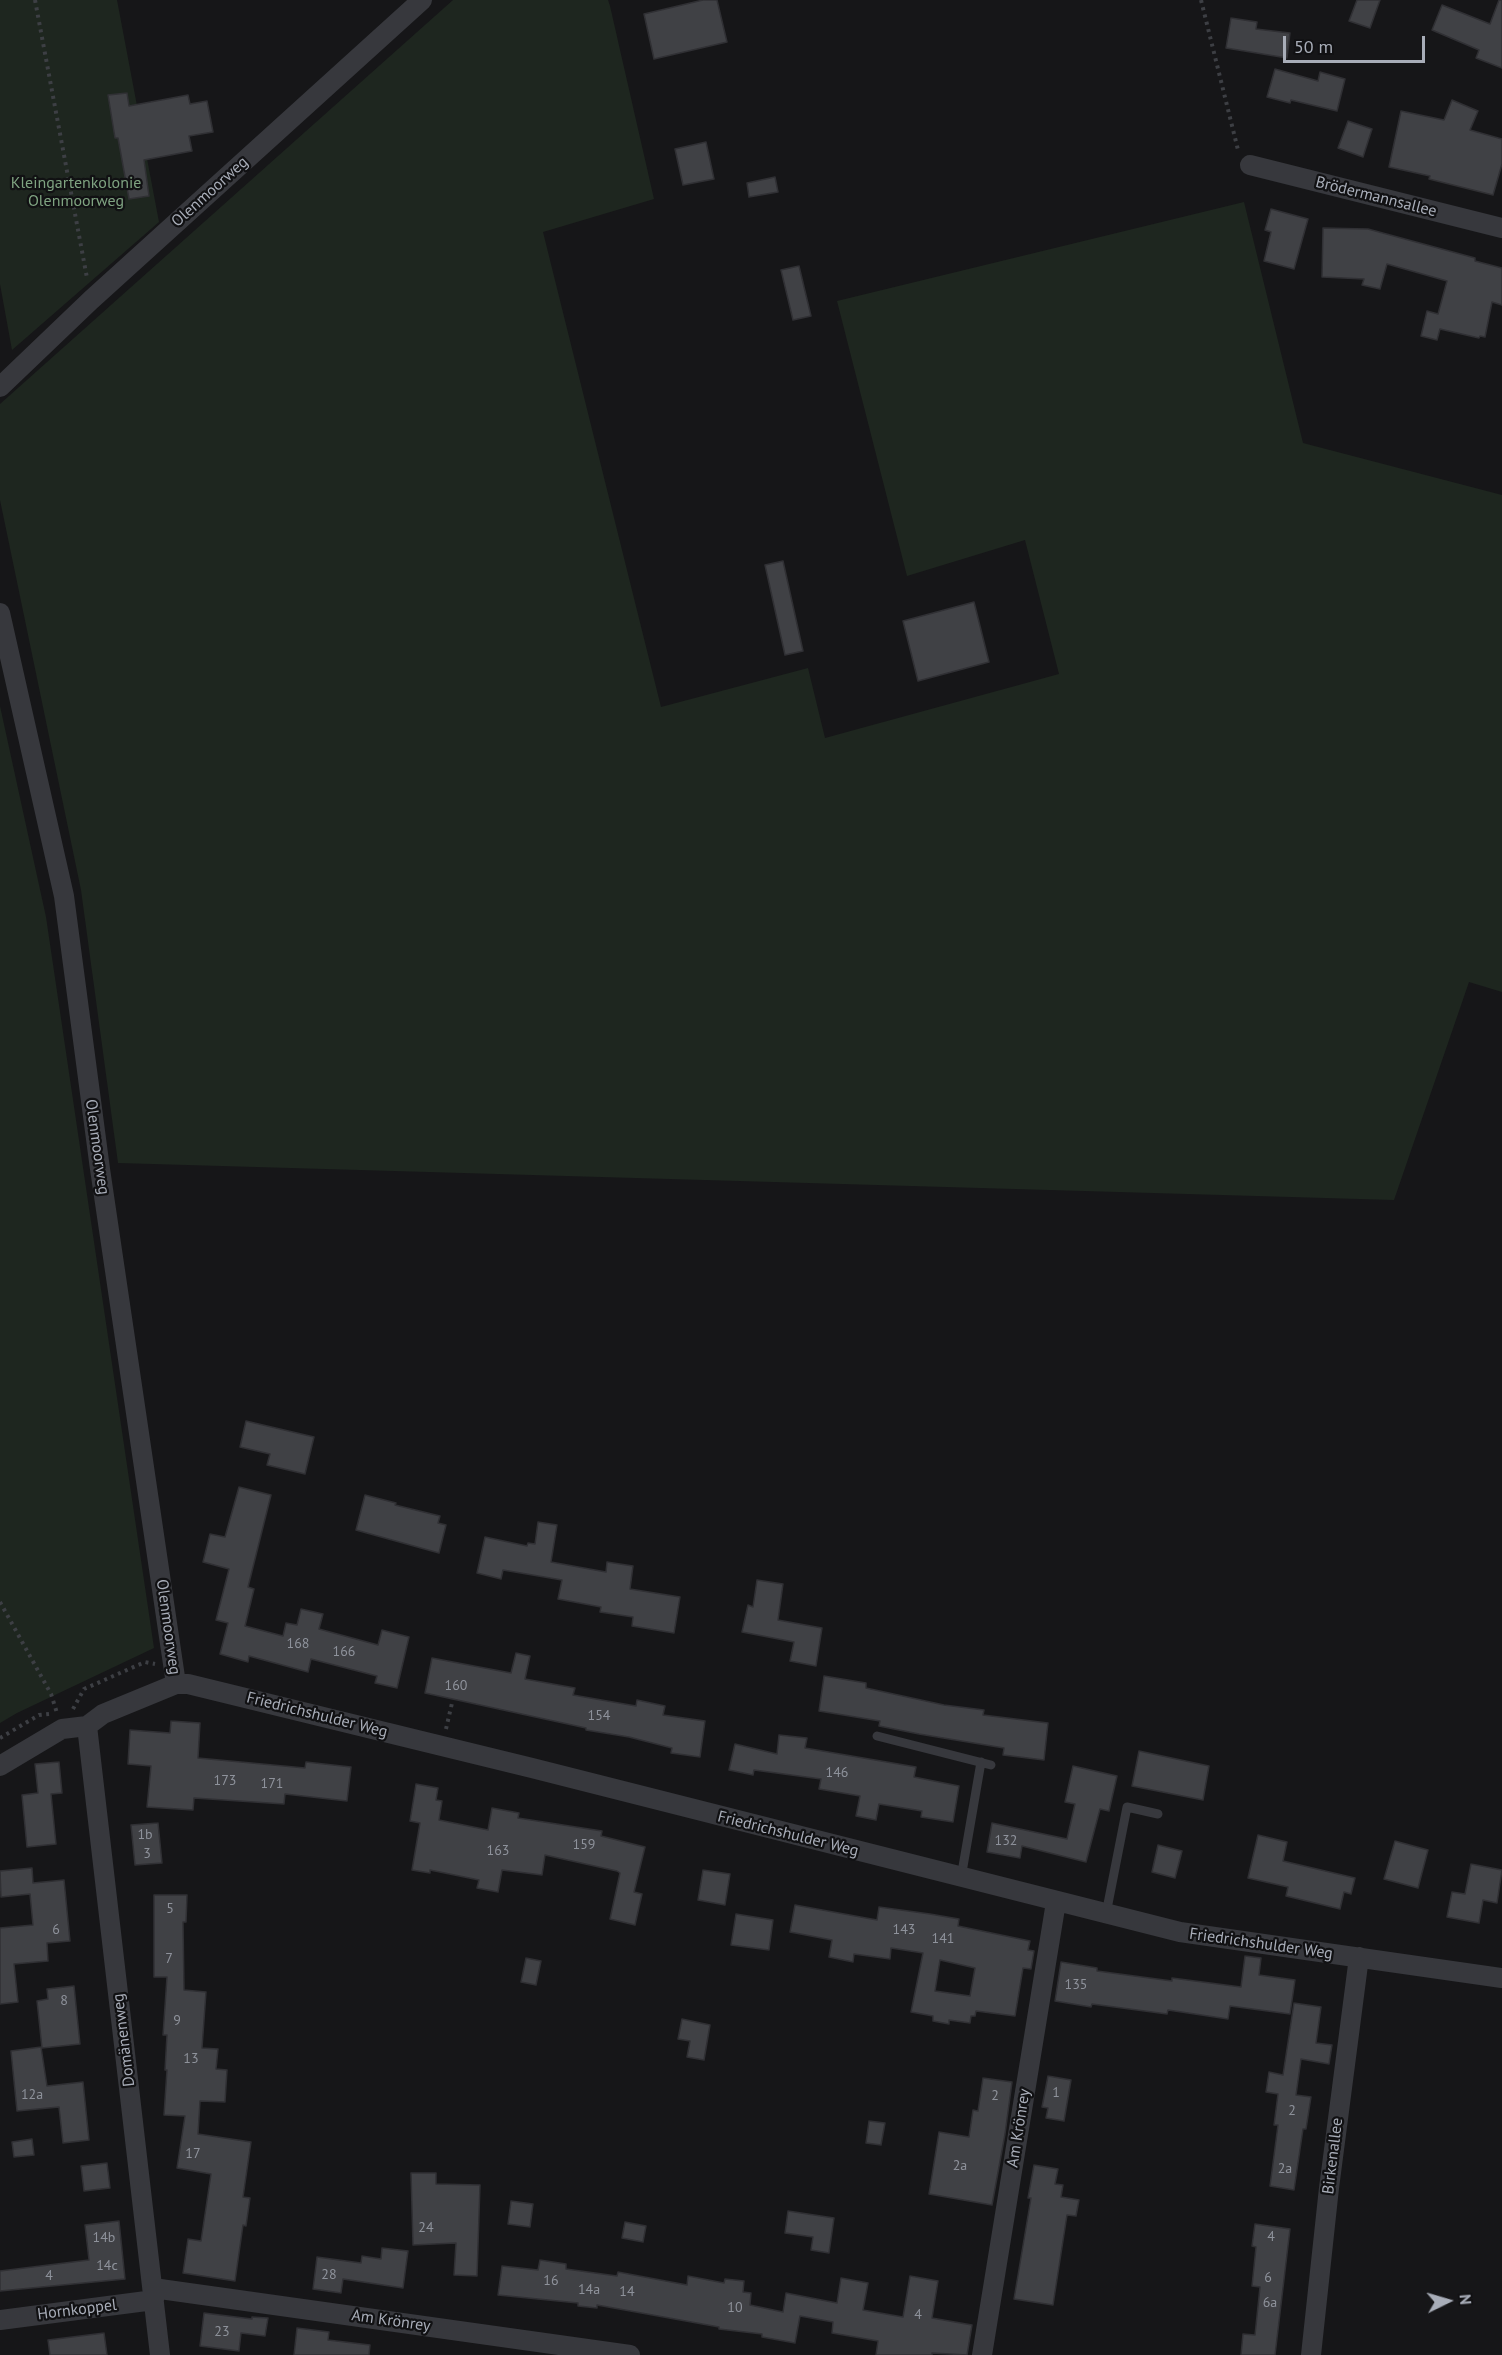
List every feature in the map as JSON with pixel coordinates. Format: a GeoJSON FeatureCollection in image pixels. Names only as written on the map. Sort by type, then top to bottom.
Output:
{"type":"FeatureCollection","features":[{"type":"Feature","properties":{"kind":"street","name":"Olenmoorweg"},"geometry":{"type":"LineString","coordinates":[[0,387],[91,300],[422,0]]}},
{"type":"Feature","properties":{"kind":"street","name":"Brödermannsallee"},"geometry":{"type":"LineString","coordinates":[[1250,165],[1502,228]]}},
{"type":"Feature","properties":{"kind":"street","name":"Olenmoorweg"},"geometry":{"type":"LineString","coordinates":[[0,613],[64,896],[102,1180],[176,1684]]}},
{"type":"Feature","properties":{"kind":"street"},"geometry":{"type":"LineString","coordinates":[[0,1766],[66,1723],[87,1726],[103,1714],[176,1684]]}},
{"type":"Feature","properties":{"kind":"street","name":"Friedrichshulder Weg"},"geometry":{"type":"LineString","coordinates":[[176,1684],[188,1684],[254,1699],[1180,1932],[1502,1978]]}},
{"type":"Feature","properties":{"kind":"street","name":"Domänenweg"},"geometry":{"type":"LineString","coordinates":[[87,1726],[160,2355]]}},
{"type":"Feature","properties":{"kind":"street","name":"Am Krönrey"},"geometry":{"type":"LineString","coordinates":[[982,2355],[1056,1902]]}},
{"type":"Feature","properties":{"kind":"street","name":"Birkenallee"},"geometry":{"type":"LineString","coordinates":[[1311,2355],[1329,2188],[1359,1957]]}},
{"type":"Feature","properties":{"kind":"street","name":"Hornkoppel"},"geometry":{"type":"LineString","coordinates":[[0,2320],[153,2294]]}},
{"type":"Feature","properties":{"kind":"street","name":"Am Krönrey"},"geometry":{"type":"LineString","coordinates":[[153,2294],[630,2355]]}},
{"type":"Feature","properties":{"kind":"lane"},"geometry":{"type":"LineString","coordinates":[[877,1736],[991,1765]]}},
{"type":"Feature","properties":{"kind":"lane"},"geometry":{"type":"LineString","coordinates":[[961,1878],[981,1762]]}},
{"type":"Feature","properties":{"kind":"lane"},"geometry":{"type":"LineString","coordinates":[[1106,1914],[1127,1808],[1158,1814]]}},
{"type":"Feature","properties":{"kind":"path"},"geometry":{"type":"LineString","coordinates":[[35,0],[91,300]]}},
{"type":"Feature","properties":{"kind":"path"},"geometry":{"type":"LineString","coordinates":[[1201,0],[1239,153],[1250,165]]}},
{"type":"Feature","properties":{"kind":"path"},"geometry":{"type":"LineString","coordinates":[[0,1602],[66,1723]]}},
{"type":"Feature","properties":{"kind":"path"},"geometry":{"type":"LineString","coordinates":[[66,1723],[84,1689],[145,1662],[160,1665]]}},
{"type":"Feature","properties":{"kind":"path"},"geometry":{"type":"LineString","coordinates":[[446,1731],[452,1703]]}},
{"type":"Feature","properties":{"kind":"green space","name":"Kleingartenkolonie Olenmoorweg"},"geometry":{"type":"Polygon","coordinates":[[[0,0],[117,0],[159,222],[12,350],[0,284],[0,0]]]}},
{"type":"Feature","properties":{"kind":"green space"},"geometry":{"type":"Polygon","coordinates":[[[453,0],[608,0],[610,6],[654,199],[543,232],[661,707],[808,668],[825,738],[1059,674],[1025,540],[907,576],[837,301],[1244,202],[1303,443],[1502,495],[1502,992],[1469,982],[1394,1200],[118,1163],[81,890],[0,500],[0,404],[453,0]]]}},
{"type":"Feature","properties":{"kind":"green space"},"geometry":{"type":"Polygon","coordinates":[[[0,706],[46,917],[154,1648],[0,1723],[0,706]]]}},
{"type":"Feature","properties":{"kind":"building"},"geometry":{"type":"Polygon","coordinates":[[[703,0],[717,0],[727,42],[654,59],[644,14],[703,0]]]}},
{"type":"Feature","properties":{"kind":"building"},"geometry":{"type":"Polygon","coordinates":[[[1357,0],[1380,0],[1370,28],[1349,21],[1357,0]]]}},
{"type":"Feature","properties":{"kind":"building"},"geometry":{"type":"Polygon","coordinates":[[[1499,0],[1502,0],[1502,68],[1476,58],[1479,50],[1432,30],[1442,5],[1490,24],[1499,0]]]}},
{"type":"Feature","properties":{"kind":"building"},"geometry":{"type":"Polygon","coordinates":[[[1231,18],[1257,22],[1256,29],[1290,33],[1287,58],[1226,48],[1231,18]]]}},
{"type":"Feature","properties":{"kind":"building"},"geometry":{"type":"Polygon","coordinates":[[[1275,69],[1318,81],[1320,72],[1345,79],[1337,111],[1267,97],[1275,69]]]}},
{"type":"Feature","properties":{"kind":"building"},"geometry":{"type":"Polygon","coordinates":[[[127,93],[129,106],[188,95],[190,104],[207,101],[213,132],[189,136],[192,151],[144,160],[149,196],[129,199],[108,95],[127,93]]]}},
{"type":"Feature","properties":{"kind":"building"},"geometry":{"type":"Polygon","coordinates":[[[1452,100],[1478,111],[1470,130],[1502,139],[1502,164],[1493,195],[1429,179],[1430,176],[1389,167],[1401,111],[1444,120],[1452,100]]]}},
{"type":"Feature","properties":{"kind":"building"},"geometry":{"type":"Polygon","coordinates":[[[1348,121],[1372,129],[1363,157],[1338,148],[1348,121]]]}},
{"type":"Feature","properties":{"kind":"building"},"geometry":{"type":"Polygon","coordinates":[[[706,142],[714,179],[683,185],[675,149],[706,142]]]}},
{"type":"Feature","properties":{"kind":"building"},"geometry":{"type":"Polygon","coordinates":[[[775,177],[778,192],[749,197],[747,183],[775,177]]]}},
{"type":"Feature","properties":{"kind":"building"},"geometry":{"type":"Polygon","coordinates":[[[1271,209],[1308,219],[1294,269],[1264,261],[1271,232],[1265,230],[1271,209]]]}},
{"type":"Feature","properties":{"kind":"building"},"geometry":{"type":"Polygon","coordinates":[[[1323,228],[1368,229],[1475,258],[1475,261],[1502,268],[1502,305],[1492,302],[1485,337],[1480,336],[1479,338],[1440,329],[1437,340],[1421,336],[1427,311],[1438,314],[1447,281],[1387,264],[1380,289],[1362,285],[1364,279],[1322,277],[1323,228]]]}},
{"type":"Feature","properties":{"kind":"building"},"geometry":{"type":"Polygon","coordinates":[[[799,266],[811,316],[793,320],[781,270],[799,266]]]}},
{"type":"Feature","properties":{"kind":"building"},"geometry":{"type":"Polygon","coordinates":[[[783,561],[803,651],[785,655],[765,565],[783,561]]]}},
{"type":"Feature","properties":{"kind":"building"},"geometry":{"type":"Polygon","coordinates":[[[974,602],[989,662],[918,681],[903,621],[974,602]]]}},
{"type":"Feature","properties":{"kind":"building"},"geometry":{"type":"Polygon","coordinates":[[[246,1421],[314,1437],[305,1474],[267,1465],[270,1454],[240,1447],[246,1421]]]}},
{"type":"Feature","properties":{"kind":"building"},"geometry":{"type":"Polygon","coordinates":[[[239,1487],[271,1495],[248,1587],[254,1589],[245,1626],[283,1636],[286,1623],[297,1625],[301,1609],[323,1614],[319,1629],[378,1645],[382,1630],[409,1637],[397,1688],[375,1683],[377,1676],[311,1659],[308,1672],[249,1656],[248,1662],[220,1654],[228,1623],[216,1620],[229,1569],[203,1562],[210,1534],[225,1537],[239,1487]]]}},
{"type":"Feature","properties":{"kind":"building"},"geometry":{"type":"Polygon","coordinates":[[[365,1495],[440,1516],[438,1523],[446,1525],[439,1553],[356,1530],[365,1495]]]}},
{"type":"Feature","properties":{"kind":"building"},"geometry":{"type":"Polygon","coordinates":[[[538,1522],[557,1525],[551,1562],[606,1572],[607,1562],[633,1566],[630,1589],[680,1597],[674,1633],[632,1626],[633,1617],[600,1612],[601,1607],[558,1599],[562,1580],[503,1570],[501,1579],[477,1573],[485,1537],[527,1546],[528,1543],[535,1544],[538,1522]]]}},
{"type":"Feature","properties":{"kind":"building"},"geometry":{"type":"Polygon","coordinates":[[[757,1580],[783,1584],[778,1620],[822,1628],[816,1666],[790,1661],[794,1642],[742,1632],[748,1605],[753,1607],[757,1580]]]}},
{"type":"Feature","properties":{"kind":"building"},"geometry":{"type":"Polygon","coordinates":[[[516,1653],[530,1656],[525,1679],[575,1688],[573,1695],[636,1706],[637,1700],[665,1706],[663,1715],[705,1721],[700,1757],[671,1753],[672,1748],[629,1737],[586,1730],[586,1728],[425,1693],[432,1658],[511,1673],[516,1653]]]}},
{"type":"Feature","properties":{"kind":"building"},"geometry":{"type":"Polygon","coordinates":[[[824,1676],[866,1683],[866,1688],[944,1705],[984,1710],[983,1715],[1048,1723],[1044,1760],[1003,1755],[1004,1748],[879,1726],[880,1721],[819,1711],[824,1676]]]}},
{"type":"Feature","properties":{"kind":"building"},"geometry":{"type":"Polygon","coordinates":[[[171,1721],[200,1723],[198,1758],[305,1768],[306,1762],[351,1767],[347,1801],[285,1794],[284,1804],[194,1798],[193,1810],[147,1807],[151,1766],[128,1764],[130,1730],[170,1733],[171,1721]]]}},
{"type":"Feature","properties":{"kind":"building"},"geometry":{"type":"Polygon","coordinates":[[[779,1735],[807,1738],[805,1748],[916,1767],[914,1777],[959,1786],[953,1822],[921,1817],[922,1811],[879,1804],[876,1820],[856,1816],[860,1796],[819,1789],[821,1779],[754,1770],[753,1775],[729,1770],[735,1744],[777,1754],[779,1735]]]}},
{"type":"Feature","properties":{"kind":"building"},"geometry":{"type":"Polygon","coordinates":[[[1139,1751],[1209,1766],[1203,1800],[1132,1786],[1139,1751]]]}},
{"type":"Feature","properties":{"kind":"building"},"geometry":{"type":"Polygon","coordinates":[[[59,1762],[62,1793],[51,1794],[56,1844],[27,1847],[22,1795],[38,1793],[35,1764],[59,1762]]]}},
{"type":"Feature","properties":{"kind":"building"},"geometry":{"type":"Polygon","coordinates":[[[1073,1766],[1117,1776],[1109,1811],[1100,1809],[1086,1862],[1022,1846],[1020,1858],[987,1852],[992,1823],[1067,1839],[1075,1804],[1065,1802],[1073,1766]]]}},
{"type":"Feature","properties":{"kind":"building"},"geometry":{"type":"Polygon","coordinates":[[[416,1784],[438,1788],[436,1800],[442,1801],[439,1820],[488,1830],[492,1808],[519,1813],[518,1818],[602,1831],[601,1836],[645,1847],[634,1892],[642,1894],[635,1925],[610,1919],[620,1873],[617,1871],[545,1855],[542,1875],[502,1870],[498,1892],[477,1888],[479,1880],[430,1870],[430,1873],[412,1870],[420,1823],[410,1821],[416,1784]]]}},
{"type":"Feature","properties":{"kind":"building"},"geometry":{"type":"Polygon","coordinates":[[[158,1823],[162,1863],[135,1865],[131,1825],[158,1823]]]}},
{"type":"Feature","properties":{"kind":"building"},"geometry":{"type":"Polygon","coordinates":[[[1258,1835],[1287,1842],[1283,1861],[1355,1878],[1351,1894],[1344,1892],[1340,1909],[1286,1896],[1288,1887],[1248,1878],[1258,1835]]]}},
{"type":"Feature","properties":{"kind":"building"},"geometry":{"type":"Polygon","coordinates":[[[1395,1841],[1428,1850],[1418,1888],[1384,1879],[1395,1841]]]}},
{"type":"Feature","properties":{"kind":"building"},"geometry":{"type":"Polygon","coordinates":[[[1158,1845],[1182,1851],[1175,1878],[1152,1872],[1158,1845]]]}},
{"type":"Feature","properties":{"kind":"building"},"geometry":{"type":"Polygon","coordinates":[[[1471,1864],[1502,1870],[1497,1903],[1483,1900],[1479,1923],[1447,1917],[1452,1892],[1465,1894],[1471,1864]]]}},
{"type":"Feature","properties":{"kind":"building"},"geometry":{"type":"Polygon","coordinates":[[[32,1868],[33,1883],[64,1880],[70,1941],[47,1943],[48,1961],[14,1964],[18,2002],[0,2004],[0,1928],[33,1925],[30,1894],[1,1897],[0,1871],[32,1868]]]}},
{"type":"Feature","properties":{"kind":"building"},"geometry":{"type":"Polygon","coordinates":[[[703,1870],[730,1874],[725,1905],[698,1900],[703,1870]]]}},
{"type":"Feature","properties":{"kind":"building"},"geometry":{"type":"Polygon","coordinates":[[[154,1895],[187,1895],[186,1922],[183,1922],[184,1990],[206,1992],[202,2048],[218,2049],[216,2069],[227,2070],[225,2102],[200,2101],[198,2134],[251,2142],[243,2197],[250,2198],[246,2226],[243,2225],[235,2281],[183,2273],[188,2239],[201,2241],[211,2174],[177,2168],[185,2116],[164,2115],[167,2035],[163,2035],[167,1977],[154,1977],[154,1895]]]}},
{"type":"Feature","properties":{"kind":"building"},"geometry":{"type":"Polygon","coordinates":[[[795,1905],[877,1920],[879,1907],[959,1919],[958,1926],[1030,1941],[1028,1950],[1034,1951],[1031,1969],[1023,1968],[1015,2016],[976,2011],[975,2016],[971,2016],[970,2023],[949,2020],[949,2024],[933,2021],[933,2016],[911,2012],[923,1953],[891,1948],[890,1959],[854,1954],[853,1962],[829,1957],[832,1940],[790,1932],[795,1905]],[[940,1960],[935,1991],[970,1996],[975,1968],[940,1960]]]}},
{"type":"Feature","properties":{"kind":"building"},"geometry":{"type":"Polygon","coordinates":[[[736,1914],[773,1920],[769,1950],[731,1945],[736,1914]]]}},
{"type":"Feature","properties":{"kind":"building"},"geometry":{"type":"Polygon","coordinates":[[[1245,1956],[1261,1958],[1259,1975],[1295,1980],[1290,2014],[1230,2006],[1228,2019],[1168,2010],[1167,2014],[1092,2004],[1091,2007],[1055,2001],[1061,1962],[1097,1968],[1097,1971],[1241,1987],[1245,1956]]]}},
{"type":"Feature","properties":{"kind":"building"},"geometry":{"type":"Polygon","coordinates":[[[526,1958],[541,1961],[536,1985],[521,1982],[526,1958]]]}},
{"type":"Feature","properties":{"kind":"building"},"geometry":{"type":"Polygon","coordinates":[[[74,1986],[80,2044],[42,2048],[37,2001],[48,1999],[47,1989],[74,1986]]]}},
{"type":"Feature","properties":{"kind":"building"},"geometry":{"type":"Polygon","coordinates":[[[1294,2003],[1321,2007],[1316,2043],[1332,2045],[1329,2064],[1301,2059],[1296,2095],[1311,2097],[1306,2129],[1303,2129],[1294,2190],[1270,2186],[1278,2125],[1274,2125],[1278,2094],[1266,2092],[1269,2072],[1283,2075],[1294,2003]]]}},
{"type":"Feature","properties":{"kind":"building"},"geometry":{"type":"Polygon","coordinates":[[[682,2019],[710,2025],[704,2060],[687,2057],[690,2041],[678,2039],[682,2019]]]}},
{"type":"Feature","properties":{"kind":"building"},"geometry":{"type":"Polygon","coordinates":[[[41,2047],[47,2086],[83,2082],[89,2140],[63,2143],[59,2107],[17,2111],[11,2051],[41,2047]]]}},
{"type":"Feature","properties":{"kind":"building"},"geometry":{"type":"Polygon","coordinates":[[[1048,2076],[1071,2080],[1064,2121],[1046,2118],[1048,2108],[1042,2107],[1048,2076]]]}},
{"type":"Feature","properties":{"kind":"building"},"geometry":{"type":"Polygon","coordinates":[[[983,2078],[1012,2082],[992,2205],[929,2194],[939,2132],[969,2137],[973,2110],[978,2111],[983,2078]]]}},
{"type":"Feature","properties":{"kind":"building"},"geometry":{"type":"Polygon","coordinates":[[[869,2121],[885,2123],[881,2145],[866,2143],[869,2121]]]}},
{"type":"Feature","properties":{"kind":"building"},"geometry":{"type":"Polygon","coordinates":[[[32,2139],[34,2155],[14,2157],[12,2142],[32,2139]]]}},
{"type":"Feature","properties":{"kind":"building"},"geometry":{"type":"Polygon","coordinates":[[[107,2163],[110,2188],[84,2191],[81,2166],[107,2163]]]}},
{"type":"Feature","properties":{"kind":"building"},"geometry":{"type":"Polygon","coordinates":[[[1034,2165],[1058,2169],[1055,2184],[1063,2185],[1061,2197],[1079,2200],[1076,2216],[1067,2215],[1053,2305],[1014,2299],[1031,2198],[1028,2198],[1034,2165]]]}},
{"type":"Feature","properties":{"kind":"building"},"geometry":{"type":"Polygon","coordinates":[[[411,2173],[436,2173],[436,2184],[480,2185],[477,2276],[454,2275],[456,2243],[413,2245],[411,2173]]]}},
{"type":"Feature","properties":{"kind":"building"},"geometry":{"type":"Polygon","coordinates":[[[511,2201],[533,2204],[530,2227],[508,2224],[511,2201]]]}},
{"type":"Feature","properties":{"kind":"building"},"geometry":{"type":"Polygon","coordinates":[[[788,2211],[834,2218],[829,2253],[811,2250],[813,2237],[785,2233],[788,2211]]]}},
{"type":"Feature","properties":{"kind":"building"},"geometry":{"type":"Polygon","coordinates":[[[119,2221],[125,2279],[0,2291],[0,2271],[89,2260],[85,2225],[119,2221]]]}},
{"type":"Feature","properties":{"kind":"building"},"geometry":{"type":"Polygon","coordinates":[[[625,2222],[646,2226],[643,2242],[622,2238],[625,2222]]]}},
{"type":"Feature","properties":{"kind":"building"},"geometry":{"type":"Polygon","coordinates":[[[1255,2224],[1290,2229],[1275,2355],[1241,2355],[1243,2334],[1255,2335],[1260,2287],[1252,2286],[1256,2247],[1252,2246],[1255,2224]]]}},
{"type":"Feature","properties":{"kind":"building"},"geometry":{"type":"Polygon","coordinates":[[[382,2248],[408,2251],[403,2288],[343,2279],[341,2293],[313,2289],[317,2257],[361,2263],[362,2256],[381,2259],[382,2248]]]}},
{"type":"Feature","properties":{"kind":"building"},"geometry":{"type":"Polygon","coordinates":[[[540,2260],[566,2264],[566,2269],[617,2276],[618,2272],[687,2285],[688,2276],[724,2283],[725,2279],[744,2281],[743,2292],[751,2293],[750,2305],[783,2312],[786,2293],[837,2303],[841,2278],[868,2283],[863,2310],[903,2317],[910,2276],[938,2281],[932,2318],[972,2325],[967,2355],[932,2353],[932,2355],[876,2355],[878,2341],[832,2333],[833,2322],[800,2316],[795,2343],[762,2337],[762,2334],[719,2329],[719,2327],[597,2305],[597,2308],[578,2306],[578,2303],[498,2295],[502,2266],[538,2270],[540,2260]]]}},
{"type":"Feature","properties":{"kind":"building"},"geometry":{"type":"Polygon","coordinates":[[[204,2313],[252,2319],[252,2317],[268,2318],[265,2336],[241,2333],[239,2351],[200,2346],[204,2313]]]}},
{"type":"Feature","properties":{"kind":"building"},"geometry":{"type":"Polygon","coordinates":[[[297,2328],[329,2332],[328,2340],[370,2345],[369,2355],[294,2355],[297,2328]]]}},
{"type":"Feature","properties":{"kind":"building"},"geometry":{"type":"Polygon","coordinates":[[[104,2333],[107,2355],[50,2355],[48,2340],[104,2333]]]}}]}
